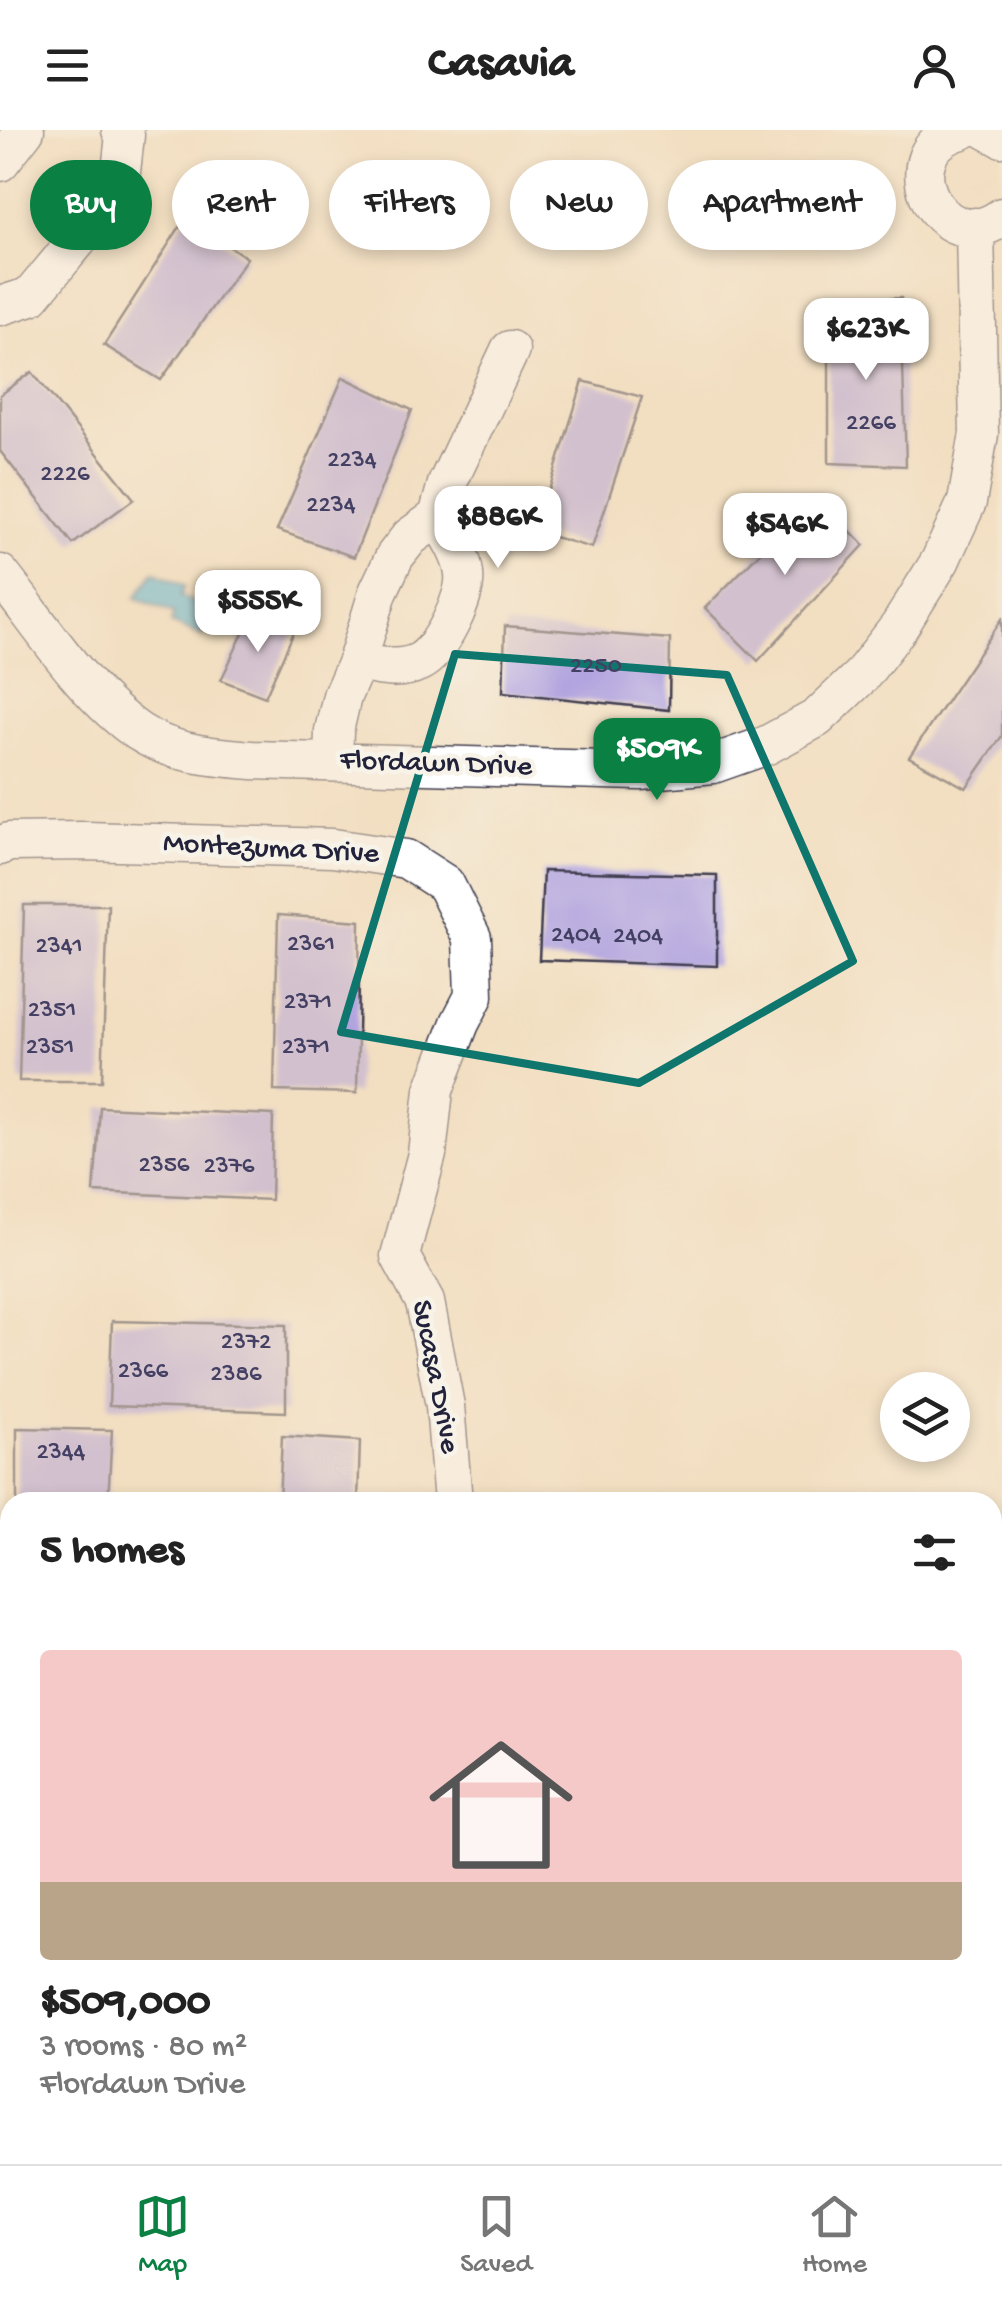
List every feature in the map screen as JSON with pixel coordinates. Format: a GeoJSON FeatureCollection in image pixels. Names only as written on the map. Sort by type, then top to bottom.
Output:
{"type":"FeatureCollection","features":[{"type":"Feature","properties":{"kind":"street"},"geometry":{"type":"LineString","coordinates":[[0,162],[25,130]]}},
{"type":"Feature","properties":{"kind":"street"},"geometry":{"type":"LineString","coordinates":[[0,306],[31,296],[96,218],[120,181],[125,135],[121,130]]}},
{"type":"Feature","properties":{"kind":"street","name":"Flordawn Drive"},"geometry":{"type":"LineString","coordinates":[[0,574],[110,709],[141,734],[206,756],[640,770],[713,764],[767,745],[818,718],[861,676],[899,627],[940,560],[967,502],[979,434],[989,222],[956,225],[928,199],[923,180],[926,161],[936,144],[962,130]]}},
{"type":"Feature","properties":{"kind":"street"},"geometry":{"type":"LineString","coordinates":[[987,130],[1002,138]]}},
{"type":"Feature","properties":{"kind":"street"},"geometry":{"type":"LineString","coordinates":[[333,762],[334,731],[342,696],[357,662],[378,592],[395,556],[410,537],[438,517],[447,484],[510,350]]}},
{"type":"Feature","properties":{"kind":"street"},"geometry":{"type":"LineString","coordinates":[[357,662],[395,668],[422,662],[444,636],[458,606],[465,576],[456,549],[438,517]]}},
{"type":"Feature","properties":{"kind":"street","name":"Montezuma Drive"},"geometry":{"type":"LineString","coordinates":[[0,846],[8,842],[84,841],[333,848],[406,859],[445,884],[472,938],[474,996],[434,1090],[428,1154],[400,1256]]}},
{"type":"Feature","properties":{"kind":"street","name":"Sucasa Drive"},"geometry":{"type":"LineString","coordinates":[[400,1256],[425,1302],[445,1406],[451,1492]]}},
{"type":"Feature","properties":{"kind":"highlighted area"},"geometry":{"type":"Polygon","coordinates":[[[455,654],[727,675],[853,961],[639,1083],[341,1032],[455,654]]]}},
{"type":"Feature","properties":{"kind":"water"},"geometry":{"type":"Polygon","coordinates":[[[154,571],[185,586],[181,596],[210,611],[202,636],[171,623],[174,613],[136,598],[154,571]]]}},
{"type":"Feature","properties":{"kind":"building"},"geometry":{"type":"Polygon","coordinates":[[[172,239],[172,250],[235,250],[247,258],[161,380],[104,345],[172,239]]]}},
{"type":"Feature","properties":{"kind":"building"},"geometry":{"type":"Polygon","coordinates":[[[901,298],[906,466],[829,463],[829,300],[901,298]]]}},
{"type":"Feature","properties":{"kind":"building"},"geometry":{"type":"Polygon","coordinates":[[[32,372],[134,499],[73,544],[0,451],[0,395],[32,372]]]}},
{"type":"Feature","properties":{"kind":"building"},"geometry":{"type":"Polygon","coordinates":[[[343,377],[412,410],[354,557],[277,530],[343,377]]]}},
{"type":"Feature","properties":{"kind":"building"},"geometry":{"type":"Polygon","coordinates":[[[583,381],[642,397],[592,548],[536,532],[583,381]]]}},
{"type":"Feature","properties":{"kind":"building"},"geometry":{"type":"Polygon","coordinates":[[[816,496],[864,545],[758,661],[705,608],[816,496]]]}},
{"type":"Feature","properties":{"kind":"building"},"geometry":{"type":"Polygon","coordinates":[[[253,612],[294,632],[265,697],[221,680],[253,612]]]}},
{"type":"Feature","properties":{"kind":"building"},"geometry":{"type":"Polygon","coordinates":[[[1002,619],[1002,736],[966,788],[909,757],[1002,619]]]}},
{"type":"Feature","properties":{"kind":"building"},"geometry":{"type":"Polygon","coordinates":[[[505,626],[670,639],[669,710],[503,692],[505,626]]]}},
{"type":"Feature","properties":{"kind":"building"},"geometry":{"type":"Polygon","coordinates":[[[543,871],[717,875],[717,966],[539,960],[543,871]]]}},
{"type":"Feature","properties":{"kind":"building"},"geometry":{"type":"Polygon","coordinates":[[[24,905],[108,905],[102,1081],[19,1081],[24,905]]]}},
{"type":"Feature","properties":{"kind":"building"},"geometry":{"type":"Polygon","coordinates":[[[278,915],[360,921],[357,1093],[274,1091],[278,915]]]}},
{"type":"Feature","properties":{"kind":"building"},"geometry":{"type":"Polygon","coordinates":[[[100,1107],[273,1115],[271,1200],[94,1192],[100,1107]]]}},
{"type":"Feature","properties":{"kind":"building"},"geometry":{"type":"Polygon","coordinates":[[[112,1321],[286,1325],[286,1412],[109,1406],[112,1321]]]}},
{"type":"Feature","properties":{"kind":"building"},"geometry":{"type":"Polygon","coordinates":[[[17,1428],[112,1430],[109,1492],[17,1492],[17,1428]]]}},
{"type":"Feature","properties":{"kind":"building"},"geometry":{"type":"Polygon","coordinates":[[[282,1436],[360,1441],[358,1492],[279,1492],[282,1436]]]}}]}
